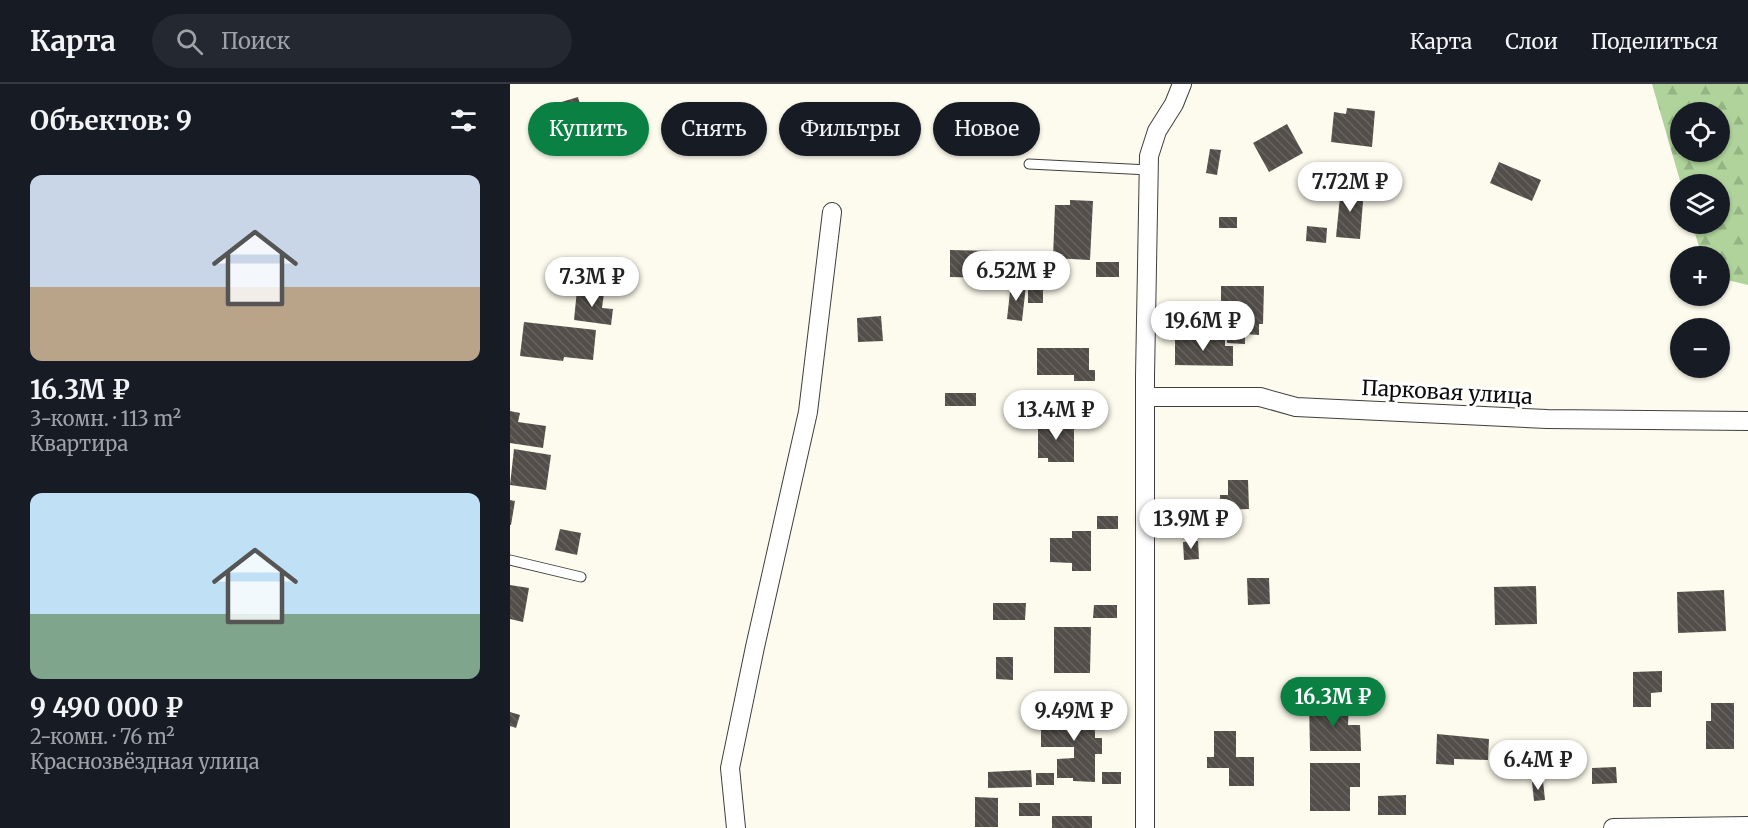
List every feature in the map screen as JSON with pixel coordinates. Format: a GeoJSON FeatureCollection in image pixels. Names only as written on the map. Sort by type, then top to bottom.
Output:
{"type":"FeatureCollection","features":[{"type":"Feature","properties":{"kind":"street"},"geometry":{"type":"LineString","coordinates":[[1145,828],[1145,397],[1149,156],[1157,131],[1174,104],[1182,84]]}},
{"type":"Feature","properties":{"kind":"street"},"geometry":{"type":"LineString","coordinates":[[736,828],[730,768],[808,412],[832,212]]}},
{"type":"Feature","properties":{"kind":"street","name":"Парковая улица"},"geometry":{"type":"LineString","coordinates":[[1145,397],[1260,397],[1296,407],[1547,419],[1748,421]]}},
{"type":"Feature","properties":{"kind":"street"},"geometry":{"type":"LineString","coordinates":[[1613,828],[1748,826]]}},
{"type":"Feature","properties":{"kind":"lane"},"geometry":{"type":"LineString","coordinates":[[1029,164],[1149,170]]}},
{"type":"Feature","properties":{"kind":"lane"},"geometry":{"type":"LineString","coordinates":[[510,560],[581,577]]}},
{"type":"Feature","properties":{"kind":"green space"},"geometry":{"type":"Polygon","coordinates":[[[1652,84],[1748,84],[1748,285],[1730,281],[1730,246],[1699,246],[1695,234],[1730,234],[1730,174],[1678,174],[1675,162],[1730,162],[1730,102],[1670,102],[1670,146],[1652,84]]]}},
{"type":"Feature","properties":{"kind":"building"},"geometry":{"type":"Polygon","coordinates":[[[578,97],[579,102],[561,102],[578,97]]]}},
{"type":"Feature","properties":{"kind":"building"},"geometry":{"type":"Polygon","coordinates":[[[1347,108],[1375,111],[1372,147],[1331,142],[1334,112],[1346,114],[1347,108]]]}},
{"type":"Feature","properties":{"kind":"building"},"geometry":{"type":"Polygon","coordinates":[[[1287,124],[1303,153],[1269,172],[1253,143],[1287,124]]]}},
{"type":"Feature","properties":{"kind":"building"},"geometry":{"type":"Polygon","coordinates":[[[1210,149],[1221,150],[1217,175],[1206,173],[1210,149]]]}},
{"type":"Feature","properties":{"kind":"building"},"geometry":{"type":"Polygon","coordinates":[[[1499,162],[1541,180],[1532,201],[1490,183],[1499,162]]]}},
{"type":"Feature","properties":{"kind":"building"},"geometry":{"type":"Polygon","coordinates":[[[1341,187],[1364,189],[1360,239],[1336,237],[1341,187]]]}},
{"type":"Feature","properties":{"kind":"building"},"geometry":{"type":"Polygon","coordinates":[[[1070,200],[1093,201],[1090,260],[1053,258],[1055,205],[1070,205],[1070,200]]]}},
{"type":"Feature","properties":{"kind":"building"},"geometry":{"type":"Polygon","coordinates":[[[1219,217],[1237,217],[1237,228],[1219,228],[1219,217]]]}},
{"type":"Feature","properties":{"kind":"building"},"geometry":{"type":"Polygon","coordinates":[[[1307,226],[1327,228],[1326,243],[1306,241],[1307,226]]]}},
{"type":"Feature","properties":{"kind":"building"},"geometry":{"type":"Polygon","coordinates":[[[950,250],[996,251],[996,278],[950,277],[950,250]]]}},
{"type":"Feature","properties":{"kind":"building"},"geometry":{"type":"Polygon","coordinates":[[[1096,262],[1119,262],[1119,277],[1096,277],[1096,262]]]}},
{"type":"Feature","properties":{"kind":"building"},"geometry":{"type":"Polygon","coordinates":[[[1011,283],[1026,285],[1022,321],[1007,319],[1011,283]]]}},
{"type":"Feature","properties":{"kind":"building"},"geometry":{"type":"Polygon","coordinates":[[[1028,283],[1043,283],[1043,303],[1028,303],[1028,283]]]}},
{"type":"Feature","properties":{"kind":"building"},"geometry":{"type":"Polygon","coordinates":[[[1221,286],[1264,286],[1263,324],[1259,324],[1259,335],[1245,334],[1245,344],[1227,343],[1227,334],[1221,334],[1221,286]]]}},
{"type":"Feature","properties":{"kind":"building"},"geometry":{"type":"Polygon","coordinates":[[[577,290],[604,293],[602,308],[613,309],[611,325],[574,320],[577,290]]]}},
{"type":"Feature","properties":{"kind":"building"},"geometry":{"type":"Polygon","coordinates":[[[881,316],[883,341],[858,342],[857,318],[881,316]]]}},
{"type":"Feature","properties":{"kind":"building"},"geometry":{"type":"Polygon","coordinates":[[[524,322],[596,330],[593,360],[564,357],[563,361],[520,356],[524,322]]]}},
{"type":"Feature","properties":{"kind":"building"},"geometry":{"type":"Polygon","coordinates":[[[1175,338],[1225,339],[1225,346],[1233,346],[1233,366],[1175,365],[1175,338]]]}},
{"type":"Feature","properties":{"kind":"building"},"geometry":{"type":"Polygon","coordinates":[[[1037,348],[1089,348],[1089,370],[1095,370],[1095,381],[1074,381],[1074,375],[1037,375],[1037,348]]]}},
{"type":"Feature","properties":{"kind":"building"},"geometry":{"type":"Polygon","coordinates":[[[945,393],[976,393],[976,406],[945,406],[945,393]]]}},
{"type":"Feature","properties":{"kind":"building"},"geometry":{"type":"Polygon","coordinates":[[[510,411],[520,413],[518,422],[546,426],[543,448],[510,443],[510,411]]]}},
{"type":"Feature","properties":{"kind":"building"},"geometry":{"type":"Polygon","coordinates":[[[1038,421],[1074,421],[1074,462],[1048,462],[1048,458],[1038,458],[1038,421]]]}},
{"type":"Feature","properties":{"kind":"building"},"geometry":{"type":"Polygon","coordinates":[[[514,449],[551,455],[546,490],[510,485],[514,449]]]}},
{"type":"Feature","properties":{"kind":"building"},"geometry":{"type":"Polygon","coordinates":[[[1228,480],[1248,480],[1249,509],[1220,510],[1220,495],[1228,495],[1228,480]]]}},
{"type":"Feature","properties":{"kind":"building"},"geometry":{"type":"Polygon","coordinates":[[[510,500],[515,501],[511,525],[510,525],[510,500]]]}},
{"type":"Feature","properties":{"kind":"building"},"geometry":{"type":"Polygon","coordinates":[[[1097,516],[1118,516],[1118,529],[1097,529],[1097,516]]]}},
{"type":"Feature","properties":{"kind":"building"},"geometry":{"type":"Polygon","coordinates":[[[560,529],[581,533],[577,555],[555,550],[560,529]]]}},
{"type":"Feature","properties":{"kind":"building"},"geometry":{"type":"Polygon","coordinates":[[[1072,531],[1091,531],[1091,571],[1072,571],[1072,563],[1050,562],[1050,538],[1072,538],[1072,531]]]}},
{"type":"Feature","properties":{"kind":"building"},"geometry":{"type":"Polygon","coordinates":[[[1198,541],[1199,559],[1184,560],[1183,542],[1198,541]]]}},
{"type":"Feature","properties":{"kind":"building"},"geometry":{"type":"Polygon","coordinates":[[[1247,578],[1269,578],[1270,604],[1248,605],[1247,578]]]}},
{"type":"Feature","properties":{"kind":"building"},"geometry":{"type":"Polygon","coordinates":[[[510,585],[529,588],[523,622],[510,619],[510,585]]]}},
{"type":"Feature","properties":{"kind":"building"},"geometry":{"type":"Polygon","coordinates":[[[1536,586],[1537,624],[1495,625],[1494,587],[1536,586]]]}},
{"type":"Feature","properties":{"kind":"building"},"geometry":{"type":"Polygon","coordinates":[[[1724,590],[1726,631],[1678,633],[1677,592],[1724,590]]]}},
{"type":"Feature","properties":{"kind":"building"},"geometry":{"type":"Polygon","coordinates":[[[993,603],[1026,603],[1025,620],[993,620],[993,603]]]}},
{"type":"Feature","properties":{"kind":"building"},"geometry":{"type":"Polygon","coordinates":[[[1094,605],[1117,605],[1117,618],[1093,618],[1094,605]]]}},
{"type":"Feature","properties":{"kind":"building"},"geometry":{"type":"Polygon","coordinates":[[[1054,627],[1091,627],[1090,673],[1054,673],[1054,627]]]}},
{"type":"Feature","properties":{"kind":"building"},"geometry":{"type":"Polygon","coordinates":[[[996,657],[1013,657],[1013,680],[996,679],[996,657]]]}},
{"type":"Feature","properties":{"kind":"building"},"geometry":{"type":"Polygon","coordinates":[[[1662,671],[1662,692],[1651,693],[1651,707],[1633,707],[1633,672],[1662,671]]]}},
{"type":"Feature","properties":{"kind":"building"},"geometry":{"type":"Polygon","coordinates":[[[1309,701],[1349,701],[1348,725],[1360,725],[1361,751],[1310,751],[1309,701]]]}},
{"type":"Feature","properties":{"kind":"building"},"geometry":{"type":"Polygon","coordinates":[[[1103,702],[1118,703],[1118,713],[1103,714],[1103,702]]]}},
{"type":"Feature","properties":{"kind":"building"},"geometry":{"type":"Polygon","coordinates":[[[1711,703],[1734,703],[1734,749],[1706,749],[1706,721],[1711,721],[1711,703]]]}},
{"type":"Feature","properties":{"kind":"building"},"geometry":{"type":"Polygon","coordinates":[[[1073,705],[1095,705],[1095,738],[1102,738],[1102,754],[1095,754],[1095,782],[1057,778],[1057,759],[1074,758],[1074,747],[1041,747],[1041,717],[1073,717],[1073,705]]]}},
{"type":"Feature","properties":{"kind":"building"},"geometry":{"type":"Polygon","coordinates":[[[510,712],[520,715],[516,728],[510,726],[510,712]]]}},
{"type":"Feature","properties":{"kind":"building"},"geometry":{"type":"Polygon","coordinates":[[[1214,731],[1236,731],[1236,757],[1254,757],[1254,786],[1229,786],[1229,768],[1207,768],[1207,757],[1214,757],[1214,731]]]}},
{"type":"Feature","properties":{"kind":"building"},"geometry":{"type":"Polygon","coordinates":[[[1437,734],[1489,739],[1488,760],[1454,759],[1454,765],[1436,764],[1437,734]]]}},
{"type":"Feature","properties":{"kind":"building"},"geometry":{"type":"Polygon","coordinates":[[[1310,763],[1360,763],[1360,787],[1350,787],[1350,811],[1310,811],[1310,763]]]}},
{"type":"Feature","properties":{"kind":"building"},"geometry":{"type":"Polygon","coordinates":[[[1616,767],[1617,783],[1592,784],[1592,768],[1616,767]]]}},
{"type":"Feature","properties":{"kind":"building"},"geometry":{"type":"Polygon","coordinates":[[[1031,770],[1032,787],[988,788],[988,772],[1031,770]]]}},
{"type":"Feature","properties":{"kind":"building"},"geometry":{"type":"Polygon","coordinates":[[[1102,772],[1121,772],[1121,784],[1102,784],[1102,772]]]}},
{"type":"Feature","properties":{"kind":"building"},"geometry":{"type":"Polygon","coordinates":[[[1036,773],[1054,773],[1054,785],[1036,785],[1036,773]]]}},
{"type":"Feature","properties":{"kind":"building"},"geometry":{"type":"Polygon","coordinates":[[[1543,781],[1545,800],[1534,801],[1532,782],[1543,781]]]}},
{"type":"Feature","properties":{"kind":"building"},"geometry":{"type":"Polygon","coordinates":[[[1406,795],[1406,815],[1378,815],[1378,796],[1406,795]]]}},
{"type":"Feature","properties":{"kind":"building"},"geometry":{"type":"Polygon","coordinates":[[[975,797],[998,798],[998,827],[975,827],[975,797]]]}},
{"type":"Feature","properties":{"kind":"building"},"geometry":{"type":"Polygon","coordinates":[[[1019,803],[1040,803],[1040,816],[1019,816],[1019,803]]]}},
{"type":"Feature","properties":{"kind":"building"},"geometry":{"type":"Polygon","coordinates":[[[1052,816],[1092,816],[1092,828],[1052,828],[1052,816]]]}}]}
